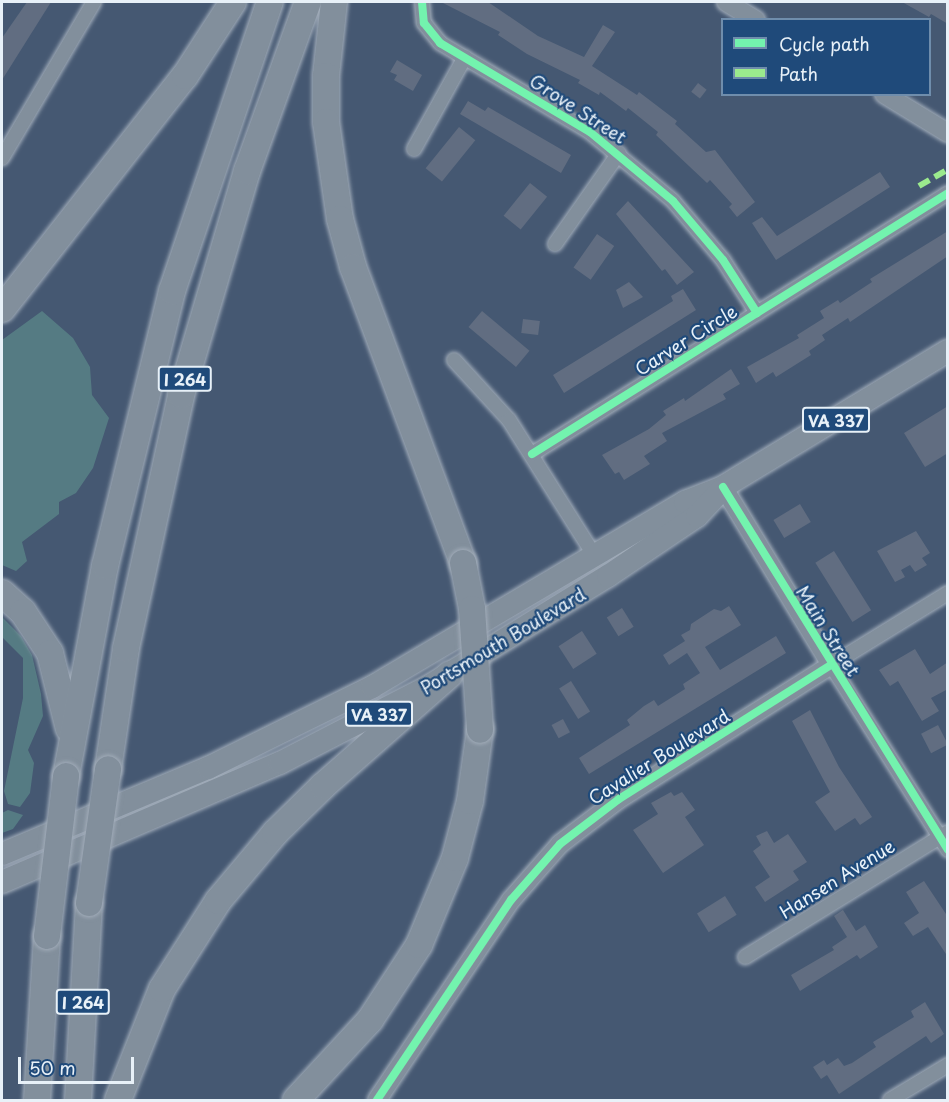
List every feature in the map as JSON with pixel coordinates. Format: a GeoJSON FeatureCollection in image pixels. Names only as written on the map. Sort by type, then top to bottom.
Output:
{"type":"FeatureCollection","features":[{"type":"Feature","properties":{"kind":"highway"},"geometry":{"type":"LineString","coordinates":[[2,309],[185,76],[233,2]]}},
{"type":"Feature","properties":{"kind":"highway","name":"I 264"},"geometry":{"type":"LineString","coordinates":[[37,1101],[47,936],[71,738],[132,442],[172,291],[270,2]]}},
{"type":"Feature","properties":{"kind":"highway","name":"I 264"},"geometry":{"type":"LineString","coordinates":[[78,1101],[89,903],[126,648],[181,395],[247,171],[308,2]]}},
{"type":"Feature","properties":{"kind":"highway"},"geometry":{"type":"LineString","coordinates":[[296,1101],[370,1020],[424,935],[455,858],[470,801],[480,730],[472,609],[463,563],[353,267],[340,219],[326,122],[326,76],[334,2]]}},
{"type":"Feature","properties":{"kind":"highway"},"geometry":{"type":"LineString","coordinates":[[2,593],[23,612],[50,653],[71,738]]}},
{"type":"Feature","properties":{"kind":"highway"},"geometry":{"type":"LineString","coordinates":[[118,1101],[162,989],[218,901],[275,833],[323,786],[450,674]]}},
{"type":"Feature","properties":{"kind":"main road","name":"Portsmouth Boulevard"},"geometry":{"type":"LineString","coordinates":[[2,854],[291,729],[372,687],[596,558],[685,502],[723,488],[948,351]]}},
{"type":"Feature","properties":{"kind":"main road","name":"Portsmouth Boulevard"},"geometry":{"type":"LineString","coordinates":[[2,882],[280,764],[450,674],[557,610],[697,516],[723,488]]}},
{"type":"Feature","properties":{"kind":"street"},"geometry":{"type":"LineString","coordinates":[[2,158],[94,2]]}},
{"type":"Feature","properties":{"kind":"street","name":"Grove Street"},"geometry":{"type":"LineString","coordinates":[[422,2],[424,23],[431,34],[619,153],[702,233],[757,313]]}},
{"type":"Feature","properties":{"kind":"street"},"geometry":{"type":"LineString","coordinates":[[726,2],[753,18]]}},
{"type":"Feature","properties":{"kind":"street"},"geometry":{"type":"LineString","coordinates":[[414,149],[465,57]]}},
{"type":"Feature","properties":{"kind":"street"},"geometry":{"type":"LineString","coordinates":[[887,96],[948,133]]}},
{"type":"Feature","properties":{"kind":"street","name":"Grove Street"},"geometry":{"type":"LineString","coordinates":[[555,244],[619,153]]}},
{"type":"Feature","properties":{"kind":"street","name":"Carver Circle"},"geometry":{"type":"LineString","coordinates":[[532,454],[948,193]]}},
{"type":"Feature","properties":{"kind":"street"},"geometry":{"type":"LineString","coordinates":[[454,360],[509,420],[596,558]]}},
{"type":"Feature","properties":{"kind":"street","name":"Main Street"},"geometry":{"type":"LineString","coordinates":[[723,488],[831,665],[943,835],[948,850]]}},
{"type":"Feature","properties":{"kind":"street","name":"Cavalier Boulevard"},"geometry":{"type":"LineString","coordinates":[[377,1101],[511,900],[560,844],[619,799],[948,593]]}},
{"type":"Feature","properties":{"kind":"street","name":"Hansen Avenue"},"geometry":{"type":"LineString","coordinates":[[745,957],[943,835]]}},
{"type":"Feature","properties":{"kind":"street"},"geometry":{"type":"LineString","coordinates":[[890,1101],[948,1065]]}},
{"type":"Feature","properties":{"kind":"green space"},"geometry":{"type":"Polygon","coordinates":[[[42,311],[73,338],[90,367],[92,395],[109,418],[93,468],[76,493],[59,502],[59,514],[22,542],[27,561],[16,571],[2,565],[2,340],[42,311]]]}},
{"type":"Feature","properties":{"kind":"green space"},"geometry":{"type":"Polygon","coordinates":[[[2,617],[21,636],[32,655],[41,694],[43,716],[28,750],[34,763],[30,793],[20,807],[8,804],[4,791],[23,698],[23,658],[2,637],[2,617]]]}},
{"type":"Feature","properties":{"kind":"green space"},"geometry":{"type":"Polygon","coordinates":[[[8,810],[23,815],[13,829],[2,833],[2,813],[8,810]]]}},
{"type":"Feature","properties":{"kind":"building"},"geometry":{"type":"Polygon","coordinates":[[[27,2],[51,2],[2,80],[2,38],[27,2]]]}},
{"type":"Feature","properties":{"kind":"building"},"geometry":{"type":"Polygon","coordinates":[[[441,2],[488,2],[538,36],[584,57],[603,25],[615,32],[592,66],[637,95],[639,92],[677,121],[675,124],[706,152],[715,150],[755,202],[737,217],[729,207],[732,204],[710,180],[707,183],[656,135],[658,132],[628,108],[626,111],[600,92],[599,95],[578,83],[580,80],[527,54],[498,35],[500,32],[441,2]]]}},
{"type":"Feature","properties":{"kind":"building"},"geometry":{"type":"Polygon","coordinates":[[[902,2],[948,2],[948,24],[931,14],[929,17],[902,2]]]}},
{"type":"Feature","properties":{"kind":"building"},"geometry":{"type":"Polygon","coordinates":[[[397,60],[422,75],[413,91],[394,80],[397,75],[390,72],[397,60]]]}},
{"type":"Feature","properties":{"kind":"building"},"geometry":{"type":"Polygon","coordinates":[[[698,83],[707,90],[700,98],[691,92],[698,83]]]}},
{"type":"Feature","properties":{"kind":"building"},"geometry":{"type":"Polygon","coordinates":[[[468,101],[485,111],[488,107],[571,155],[561,173],[460,114],[468,101]]]}},
{"type":"Feature","properties":{"kind":"building"},"geometry":{"type":"Polygon","coordinates":[[[459,127],[475,140],[442,181],[426,168],[459,127]]]}},
{"type":"Feature","properties":{"kind":"building"},"geometry":{"type":"Polygon","coordinates":[[[880,172],[890,187],[776,260],[752,223],[762,217],[777,236],[880,172]]]}},
{"type":"Feature","properties":{"kind":"building"},"geometry":{"type":"Polygon","coordinates":[[[530,183],[547,197],[521,229],[504,216],[530,183]]]}},
{"type":"Feature","properties":{"kind":"building"},"geometry":{"type":"Polygon","coordinates":[[[628,201],[694,272],[677,285],[665,269],[662,271],[616,214],[628,201]]]}},
{"type":"Feature","properties":{"kind":"building"},"geometry":{"type":"Polygon","coordinates":[[[948,231],[948,256],[850,322],[848,318],[822,335],[825,340],[809,351],[811,355],[776,377],[773,372],[756,383],[747,367],[799,338],[797,335],[824,318],[820,311],[838,300],[840,303],[872,282],[870,279],[948,231]]]}},
{"type":"Feature","properties":{"kind":"building"},"geometry":{"type":"Polygon","coordinates":[[[597,234],[614,246],[591,280],[573,268],[597,234]]]}},
{"type":"Feature","properties":{"kind":"building"},"geometry":{"type":"Polygon","coordinates":[[[629,282],[643,297],[623,308],[616,290],[629,282]]]}},
{"type":"Feature","properties":{"kind":"building"},"geometry":{"type":"Polygon","coordinates":[[[683,289],[696,310],[564,393],[553,375],[673,301],[671,296],[683,289]]]}},
{"type":"Feature","properties":{"kind":"building"},"geometry":{"type":"Polygon","coordinates":[[[482,311],[529,351],[516,367],[469,327],[482,311]]]}},
{"type":"Feature","properties":{"kind":"building"},"geometry":{"type":"Polygon","coordinates":[[[523,319],[540,321],[538,335],[521,333],[523,319]]]}},
{"type":"Feature","properties":{"kind":"building"},"geometry":{"type":"Polygon","coordinates":[[[731,369],[740,384],[723,394],[726,399],[662,433],[667,441],[644,456],[650,464],[624,480],[619,472],[615,474],[602,455],[649,429],[666,415],[663,411],[684,398],[685,401],[731,369]]]}},
{"type":"Feature","properties":{"kind":"building"},"geometry":{"type":"Polygon","coordinates":[[[948,406],[948,453],[925,467],[904,433],[948,406]]]}},
{"type":"Feature","properties":{"kind":"building"},"geometry":{"type":"Polygon","coordinates":[[[800,504],[811,522],[784,538],[773,520],[800,504]]]}},
{"type":"Feature","properties":{"kind":"building"},"geometry":{"type":"Polygon","coordinates":[[[916,531],[930,553],[922,558],[927,565],[915,572],[910,565],[901,570],[905,577],[895,582],[877,551],[916,531]]]}},
{"type":"Feature","properties":{"kind":"building"},"geometry":{"type":"Polygon","coordinates":[[[834,551],[871,610],[852,622],[815,563],[834,551]]]}},
{"type":"Feature","properties":{"kind":"building"},"geometry":{"type":"Polygon","coordinates":[[[729,606],[741,625],[705,647],[720,670],[776,636],[786,653],[589,774],[579,758],[630,725],[627,720],[644,706],[654,700],[658,706],[685,689],[683,684],[700,673],[687,653],[669,665],[663,655],[685,641],[681,635],[690,630],[691,624],[714,609],[721,611],[729,606]]]}},
{"type":"Feature","properties":{"kind":"building"},"geometry":{"type":"Polygon","coordinates":[[[622,608],[634,627],[618,636],[607,618],[622,608]]]}},
{"type":"Feature","properties":{"kind":"building"},"geometry":{"type":"Polygon","coordinates":[[[582,631],[597,654],[573,669],[559,646],[582,631]]]}},
{"type":"Feature","properties":{"kind":"building"},"geometry":{"type":"Polygon","coordinates":[[[915,649],[930,674],[948,662],[948,689],[931,698],[939,711],[922,721],[898,681],[890,686],[879,670],[915,649]]]}},
{"type":"Feature","properties":{"kind":"building"},"geometry":{"type":"Polygon","coordinates":[[[571,681],[590,712],[578,719],[559,688],[571,681]]]}},
{"type":"Feature","properties":{"kind":"building"},"geometry":{"type":"Polygon","coordinates":[[[810,710],[839,767],[872,817],[860,825],[855,818],[835,831],[815,802],[830,792],[792,721],[810,710]]]}},
{"type":"Feature","properties":{"kind":"building"},"geometry":{"type":"Polygon","coordinates":[[[563,719],[570,732],[559,738],[552,725],[563,719]]]}},
{"type":"Feature","properties":{"kind":"building"},"geometry":{"type":"Polygon","coordinates":[[[938,725],[948,745],[931,753],[921,734],[938,725]]]}},
{"type":"Feature","properties":{"kind":"building"},"geometry":{"type":"Polygon","coordinates":[[[671,792],[674,796],[682,792],[695,810],[685,817],[704,845],[663,873],[633,830],[658,814],[651,803],[671,792]]]}},
{"type":"Feature","properties":{"kind":"building"},"geometry":{"type":"Polygon","coordinates":[[[767,831],[774,843],[788,834],[807,862],[793,871],[799,880],[765,902],[755,887],[770,877],[753,851],[761,845],[756,836],[767,831]]]}},
{"type":"Feature","properties":{"kind":"building"},"geometry":{"type":"Polygon","coordinates":[[[924,881],[948,917],[948,957],[928,927],[913,936],[904,923],[919,913],[906,892],[924,881]]]}},
{"type":"Feature","properties":{"kind":"building"},"geometry":{"type":"Polygon","coordinates":[[[725,896],[737,915],[709,932],[697,913],[725,896]]]}},
{"type":"Feature","properties":{"kind":"building"},"geometry":{"type":"Polygon","coordinates":[[[843,910],[856,931],[865,925],[878,947],[860,959],[857,955],[800,991],[791,975],[834,950],[832,947],[847,937],[834,916],[843,910]]]}},
{"type":"Feature","properties":{"kind":"building"},"geometry":{"type":"Polygon","coordinates":[[[925,1002],[944,1034],[931,1043],[926,1036],[839,1094],[827,1075],[821,1079],[813,1067],[824,1060],[827,1065],[838,1058],[844,1066],[852,1063],[876,1047],[873,1042],[914,1017],[911,1011],[925,1002]]]}},
{"type":"Feature","properties":{"kind":"marked path"},"geometry":{"type":"LineString","coordinates":[[919,186],[948,169]]}},
{"type":"Feature","properties":{"kind":"cycle path"},"geometry":{"type":"LineString","coordinates":[[422,2],[424,23],[440,43],[590,132],[673,201],[723,260],[757,313]]}},
{"type":"Feature","properties":{"kind":"cycle path"},"geometry":{"type":"LineString","coordinates":[[532,454],[948,193]]}},
{"type":"Feature","properties":{"kind":"cycle path"},"geometry":{"type":"LineString","coordinates":[[723,487],[948,850]]}},
{"type":"Feature","properties":{"kind":"cycle path"},"geometry":{"type":"LineString","coordinates":[[377,1100],[511,900],[560,844],[619,799],[831,665]]}}]}
